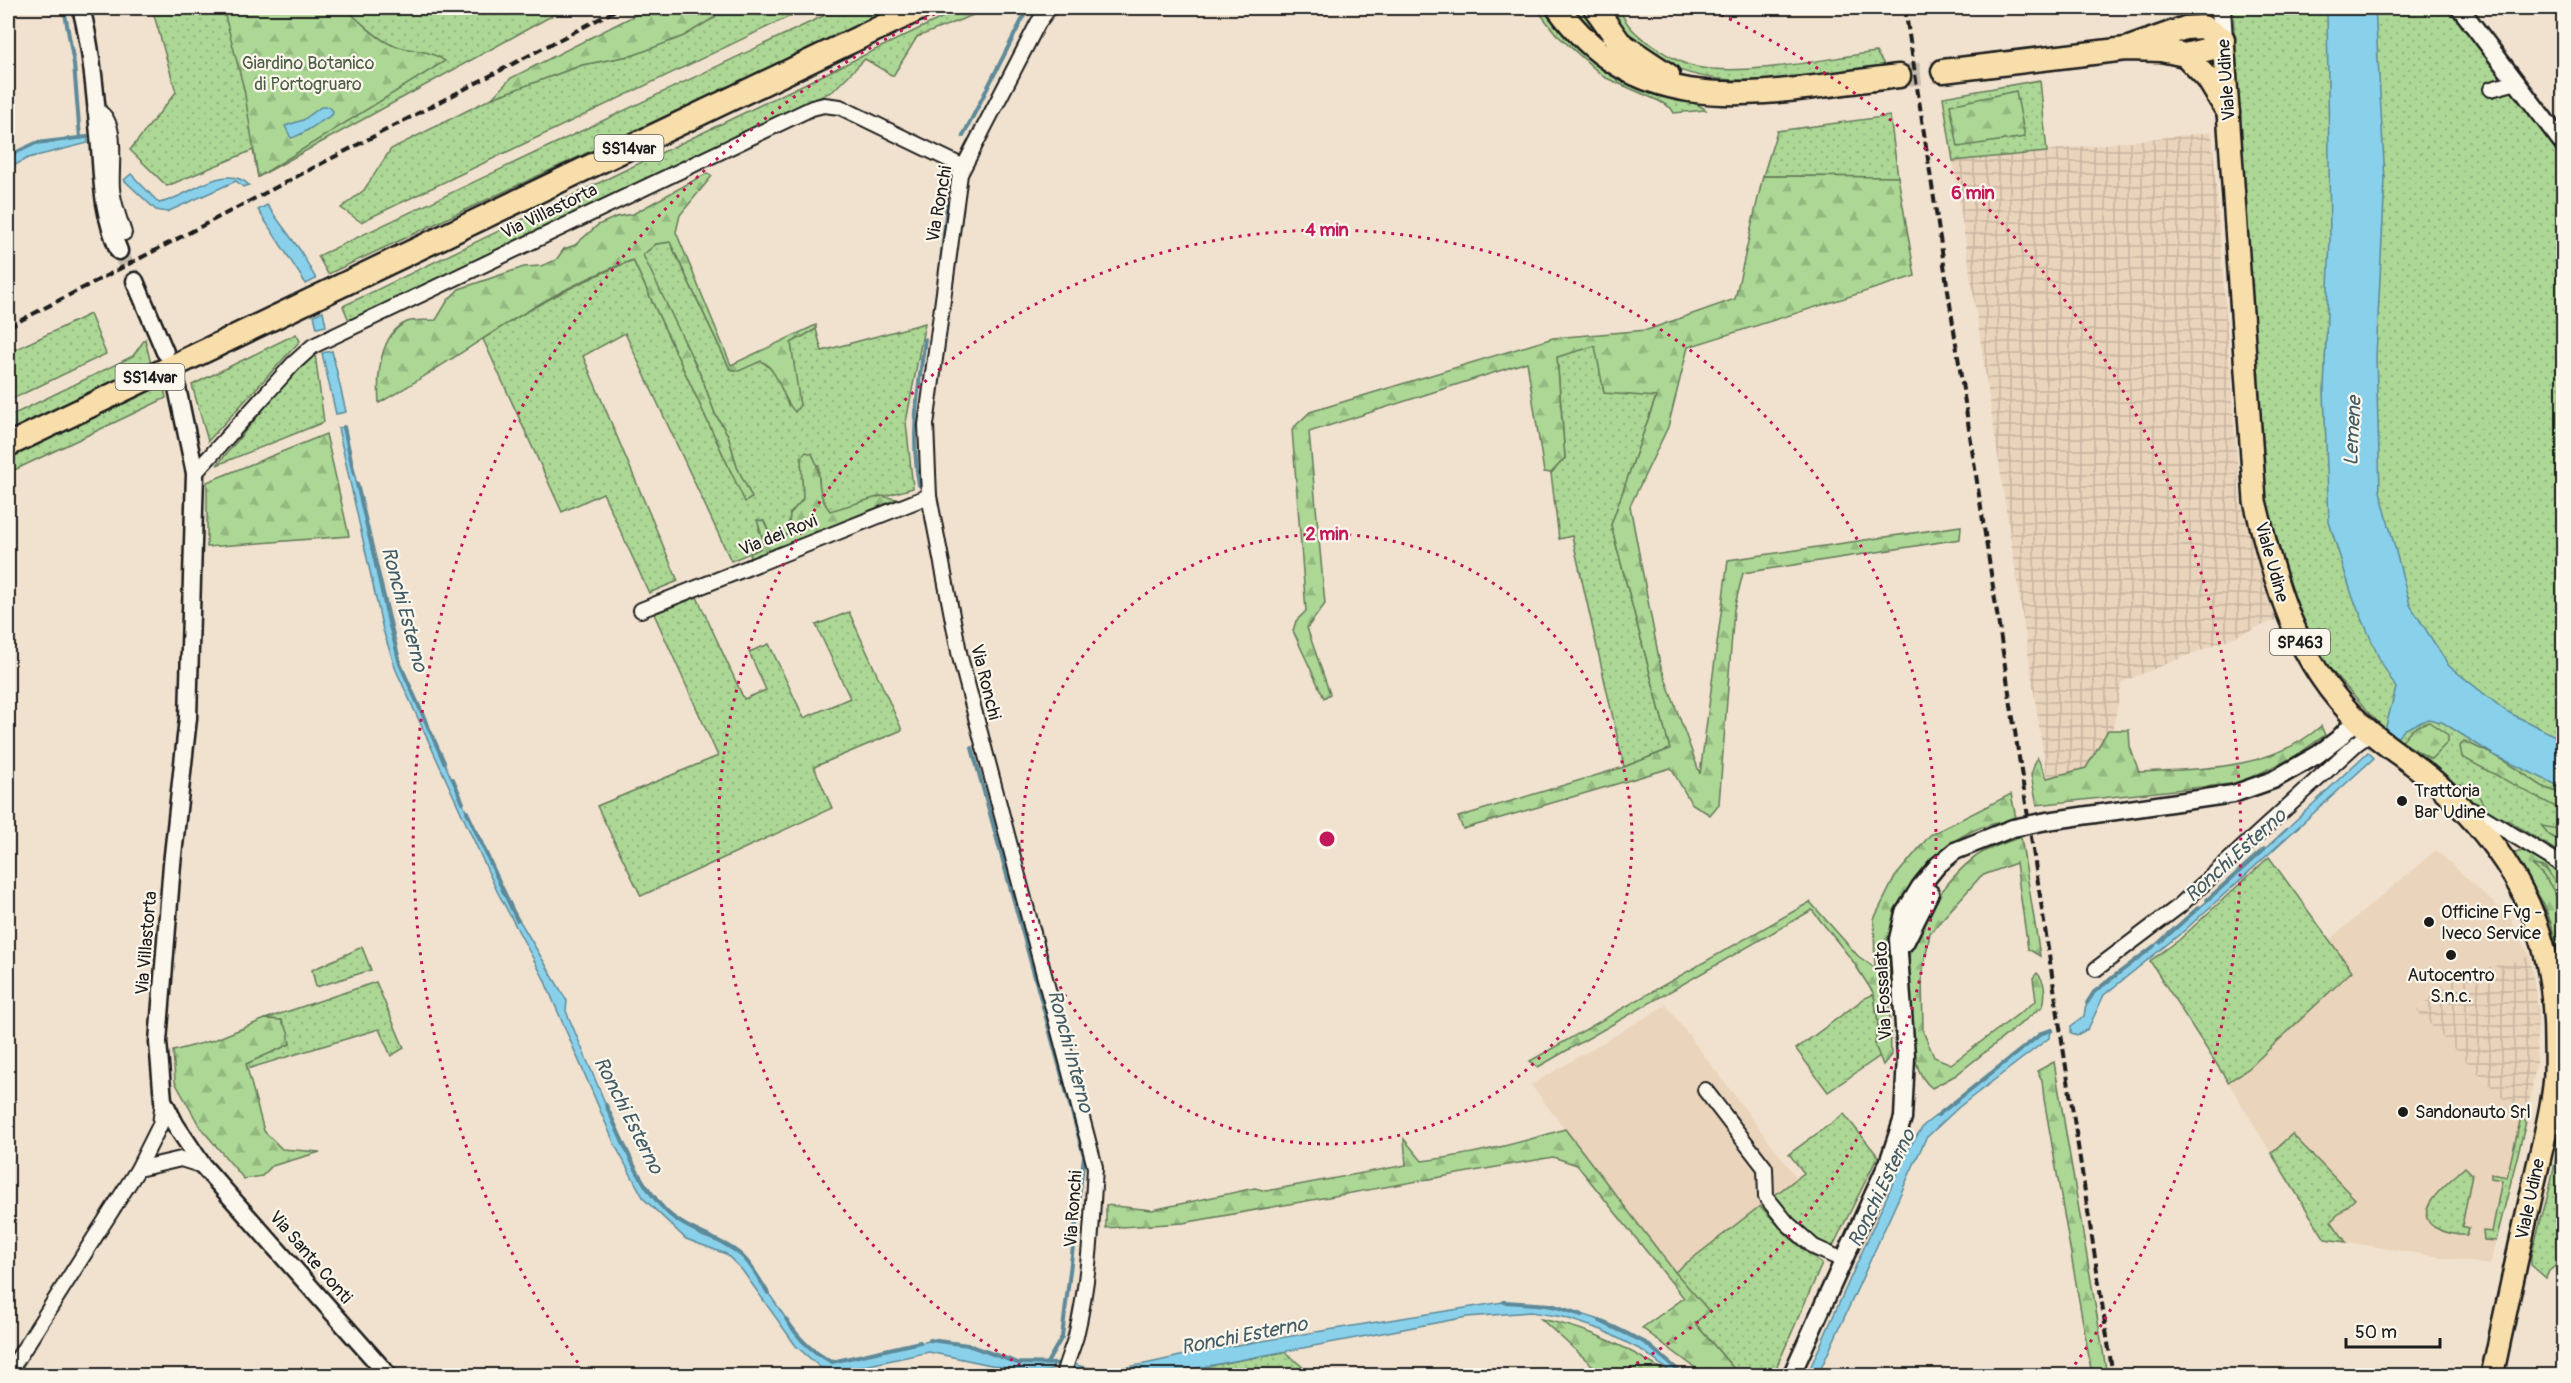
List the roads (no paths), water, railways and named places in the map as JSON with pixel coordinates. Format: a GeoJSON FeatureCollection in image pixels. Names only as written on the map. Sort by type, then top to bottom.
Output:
{"type":"FeatureCollection","features":[{"type":"Feature","properties":{"kind":"highway","name":"SS14var"},"geometry":{"type":"LineString","coordinates":[[8,445],[921,8]]}},
{"type":"Feature","properties":{"kind":"highway"},"geometry":{"type":"LineString","coordinates":[[1595,8],[1620,42],[1648,64],[1673,78],[1709,88],[1772,90]]}},
{"type":"Feature","properties":{"kind":"highway"},"geometry":{"type":"LineString","coordinates":[[2161,34],[2187,8]]}},
{"type":"Feature","properties":{"kind":"highway"},"geometry":{"type":"LineString","coordinates":[[1559,9],[1591,45],[1617,65],[1655,83],[1710,94],[1772,90],[1899,76]]}},
{"type":"Feature","properties":{"kind":"highway"},"geometry":{"type":"LineString","coordinates":[[1943,71],[2126,49],[2161,50],[2185,55],[2213,48],[2223,39],[2203,27],[2186,28],[2161,34],[2126,49]]}},
{"type":"Feature","properties":{"kind":"highway"},"geometry":{"type":"LineString","coordinates":[[2185,55],[2208,79],[2228,112]]}},
{"type":"Feature","properties":{"kind":"main road","name":"Viale Udine"},"geometry":{"type":"LineString","coordinates":[[2222,8],[2255,501],[2271,566],[2293,631],[2322,679],[2364,727],[2446,791],[2490,837],[2522,888],[2541,936],[2551,979],[2554,1010],[2554,1085],[2492,1376]]}},
{"type":"Feature","properties":{"kind":"street"},"geometry":{"type":"LineString","coordinates":[[81,8],[90,50],[101,193],[111,233],[119,251]]}},
{"type":"Feature","properties":{"kind":"street","name":"Via Ronchi"},"geometry":{"type":"LineString","coordinates":[[1049,8],[1038,23],[962,166],[926,425],[929,496],[960,657],[1095,1167],[1092,1222],[1080,1310],[1075,1338],[1062,1375]]}},
{"type":"Feature","properties":{"kind":"street"},"geometry":{"type":"LineString","coordinates":[[2460,8],[2564,145]]}},
{"type":"Feature","properties":{"kind":"street"},"geometry":{"type":"LineString","coordinates":[[2491,89],[2517,82]]}},
{"type":"Feature","properties":{"kind":"street","name":"Via Villastorta"},"geometry":{"type":"LineString","coordinates":[[195,473],[293,363],[313,346],[812,108],[824,105],[840,107],[962,166]]}},
{"type":"Feature","properties":{"kind":"street"},"geometry":{"type":"LineString","coordinates":[[95,110],[104,114],[111,128],[112,188],[124,233]]}},
{"type":"Feature","properties":{"kind":"street"},"geometry":{"type":"LineString","coordinates":[[135,281],[165,352]]}},
{"type":"Feature","properties":{"kind":"street","name":"Via Villastorta"},"geometry":{"type":"LineString","coordinates":[[8,1374],[138,1169],[160,1125],[164,1100],[158,1042],[172,864],[188,718],[195,473],[176,383]]}},
{"type":"Feature","properties":{"kind":"street","name":"Via dei Rovi"},"geometry":{"type":"LineString","coordinates":[[641,610],[929,496]]}},
{"type":"Feature","properties":{"kind":"street"},"geometry":{"type":"LineString","coordinates":[[2096,969],[2178,907],[2330,767],[2364,727]]}},
{"type":"Feature","properties":{"kind":"street","name":"Via Fossalato"},"geometry":{"type":"LineString","coordinates":[[1791,1376],[1889,1160],[1903,1118],[1906,1056],[1898,939],[1904,914],[1920,886],[1938,865],[1955,851],[2013,828],[2233,794],[2273,780],[2317,755],[2338,739],[2364,727]]}},
{"type":"Feature","properties":{"kind":"street"},"geometry":{"type":"LineString","coordinates":[[2446,791],[2488,822],[2564,866]]}},
{"type":"Feature","properties":{"kind":"street"},"geometry":{"type":"LineString","coordinates":[[1704,1090],[1765,1168],[1766,1197],[1787,1223],[1814,1247],[1843,1260]]}},
{"type":"Feature","properties":{"kind":"street","name":"Via Sante Conti"},"geometry":{"type":"LineString","coordinates":[[164,1100],[175,1124],[203,1166],[389,1376]]}},
{"type":"Feature","properties":{"kind":"street"},"geometry":{"type":"LineString","coordinates":[[138,1169],[181,1159],[203,1166]]}},
{"type":"Feature","properties":{"kind":"water","name":"Lemene"},"geometry":{"type":"Polygon","coordinates":[[[2327,8],[2375,8],[2385,180],[2376,356],[2380,491],[2410,605],[2449,666],[2506,711],[2563,740],[2563,788],[2494,755],[2442,722],[2428,719],[2405,729],[2395,740],[2385,730],[2396,688],[2379,658],[2352,595],[2329,522],[2324,391],[2330,238],[2327,8]]]}},
{"type":"Feature","properties":{"kind":"water"},"geometry":{"type":"Polygon","coordinates":[[[321,107],[329,107],[333,111],[332,115],[291,138],[285,126],[303,120],[321,107]]]}},
{"type":"Feature","properties":{"kind":"water"},"geometry":{"type":"Polygon","coordinates":[[[87,137],[88,143],[28,158],[8,169],[8,156],[36,143],[87,137]]]}},
{"type":"Feature","properties":{"kind":"water"},"geometry":{"type":"Polygon","coordinates":[[[131,174],[159,203],[217,179],[228,177],[239,179],[249,185],[243,187],[236,181],[167,212],[156,210],[124,180],[131,174]]]}},
{"type":"Feature","properties":{"kind":"water"},"geometry":{"type":"Polygon","coordinates":[[[267,205],[300,250],[316,279],[306,284],[258,210],[267,205]]]}},
{"type":"Feature","properties":{"kind":"water"},"geometry":{"type":"Polygon","coordinates":[[[323,311],[326,326],[317,328],[314,315],[323,311]]]}},
{"type":"Feature","properties":{"kind":"water"},"geometry":{"type":"Polygon","coordinates":[[[332,351],[346,412],[336,414],[322,353],[332,351]]]}},
{"type":"Feature","properties":{"kind":"water"},"geometry":{"type":"Polygon","coordinates":[[[344,427],[388,624],[400,664],[502,891],[567,1001],[566,1011],[638,1173],[667,1212],[702,1236],[723,1244],[745,1258],[801,1341],[815,1353],[832,1362],[934,1340],[968,1345],[1018,1363],[1055,1364],[1050,1371],[1034,1374],[929,1352],[860,1367],[839,1370],[821,1368],[796,1346],[742,1270],[726,1254],[686,1239],[644,1199],[615,1145],[543,977],[497,891],[396,670],[383,630],[338,428],[344,427]]]}},
{"type":"Feature","properties":{"kind":"water"},"geometry":{"type":"Polygon","coordinates":[[[2368,752],[2374,758],[2185,930],[2104,995],[2088,1029],[2077,1035],[2071,1033],[2071,1026],[2084,1016],[2090,998],[2104,983],[2198,910],[2368,752]]]}},
{"type":"Feature","properties":{"kind":"water"},"geometry":{"type":"Polygon","coordinates":[[[2052,1030],[2049,1038],[1959,1107],[1926,1138],[1818,1375],[1807,1375],[1908,1149],[1924,1125],[2042,1033],[2052,1030]]]}},
{"type":"Feature","properties":{"kind":"water"},"geometry":{"type":"Polygon","coordinates":[[[1503,1302],[1559,1309],[1612,1325],[1645,1343],[1685,1375],[1674,1375],[1643,1351],[1602,1330],[1563,1317],[1531,1312],[1467,1317],[1171,1373],[1072,1375],[1074,1364],[1089,1368],[1124,1367],[1213,1349],[1503,1302]]]}},
{"type":"Feature","properties":{"kind":"waterway","name":"Ronchi Esterno"},"geometry":{"type":"LineString","coordinates":[[64,8],[74,64],[80,138]]}},
{"type":"Feature","properties":{"kind":"waterway","name":"Ronchi Interno"},"geometry":{"type":"LineString","coordinates":[[963,136],[1028,8]]}},
{"type":"Feature","properties":{"kind":"waterway"},"geometry":{"type":"LineString","coordinates":[[8,156],[36,143],[87,137]]}},
{"type":"Feature","properties":{"kind":"waterway","name":"Ronchi Interno"},"geometry":{"type":"LineString","coordinates":[[941,262],[947,205]]}},
{"type":"Feature","properties":{"kind":"waterway","name":"Ronchi Interno"},"geometry":{"type":"LineString","coordinates":[[919,485],[915,430],[925,339]]}},
{"type":"Feature","properties":{"kind":"waterway","name":"Ronchi Esterno"},"geometry":{"type":"LineString","coordinates":[[344,427],[354,474]]}},
{"type":"Feature","properties":{"kind":"waterway","name":"Ronchi Esterno"},"geometry":{"type":"LineString","coordinates":[[357,484],[400,664],[444,762]]}},
{"type":"Feature","properties":{"kind":"waterway","name":"Ronchi Interno"},"geometry":{"type":"LineString","coordinates":[[972,748],[1084,1156],[1062,1337],[1047,1363]]}},
{"type":"Feature","properties":{"kind":"waterway","name":"Ronchi Esterno"},"geometry":{"type":"LineString","coordinates":[[453,779],[463,803]]}},
{"type":"Feature","properties":{"kind":"waterway","name":"Ronchi Esterno"},"geometry":{"type":"LineString","coordinates":[[467,812],[517,920]]}},
{"type":"Feature","properties":{"kind":"waterway","name":"Ronchi Esterno"},"geometry":{"type":"LineString","coordinates":[[2207,900],[2264,849]]}},
{"type":"Feature","properties":{"kind":"waterway","name":"Ronchi Esterno"},"geometry":{"type":"LineString","coordinates":[[2160,942],[2199,907]]}},
{"type":"Feature","properties":{"kind":"waterway","name":"Ronchi Esterno"},"geometry":{"type":"LineString","coordinates":[[2087,1003],[2094,992],[2154,946]]}},
{"type":"Feature","properties":{"kind":"waterway","name":"Ronchi Esterno"},"geometry":{"type":"LineString","coordinates":[[1938,1115],[2042,1033],[2052,1030]]}},
{"type":"Feature","properties":{"kind":"waterway","name":"Ronchi Esterno"},"geometry":{"type":"LineString","coordinates":[[606,1105],[632,1162],[657,1201],[676,1219],[737,1252],[745,1259],[768,1293]]}},
{"type":"Feature","properties":{"kind":"waterway","name":"Ronchi Esterno"},"geometry":{"type":"LineString","coordinates":[[1504,1302],[1551,1305],[1582,1315]]}},
{"type":"Feature","properties":{"kind":"waterway","name":"Ronchi Esterno"},"geometry":{"type":"LineString","coordinates":[[786,1319],[806,1344],[832,1362],[920,1342]]}},
{"type":"Feature","properties":{"kind":"waterway","name":"Ronchi Esterno"},"geometry":{"type":"LineString","coordinates":[[1600,1321],[1646,1343],[1685,1376]]}},
{"type":"Feature","properties":{"kind":"waterway","name":"Ronchi Esterno"},"geometry":{"type":"LineString","coordinates":[[930,1340],[968,1345],[1018,1363],[1063,1364]]}},
{"type":"Feature","properties":{"kind":"tunnel"},"geometry":{"type":"LineString","coordinates":[[1899,76],[1943,71]]}},
{"type":"Feature","properties":{"kind":"tunnel"},"geometry":{"type":"LineString","coordinates":[[119,251],[135,281]]}},
{"type":"Feature","properties":{"kind":"railway"},"geometry":{"type":"LineString","coordinates":[[8,327],[620,8]]}},
{"type":"Feature","properties":{"kind":"railway"},"geometry":{"type":"LineString","coordinates":[[1905,8],[2113,1376]]}},
{"type":"Feature","properties":{"kind":"place","name":"Trattoria Bar Udine"},"geometry":{"type":"Point","coordinates":[2402,801]}},
{"type":"Feature","properties":{"kind":"place","name":"Officine Fvg - Iveco Service"},"geometry":{"type":"Point","coordinates":[2429,922]}},
{"type":"Feature","properties":{"kind":"place","name":"Autocentro S.n.c."},"geometry":{"type":"Point","coordinates":[2451,955]}},
{"type":"Feature","properties":{"kind":"place","name":"Sandonauto Srl"},"geometry":{"type":"Point","coordinates":[2403,1112]}},
{"type":"Feature","properties":{"kind":"park label","name":"Giardino Botanico di Portogruaro"},"geometry":{"type":"Point","coordinates":[308,73]}}]}
